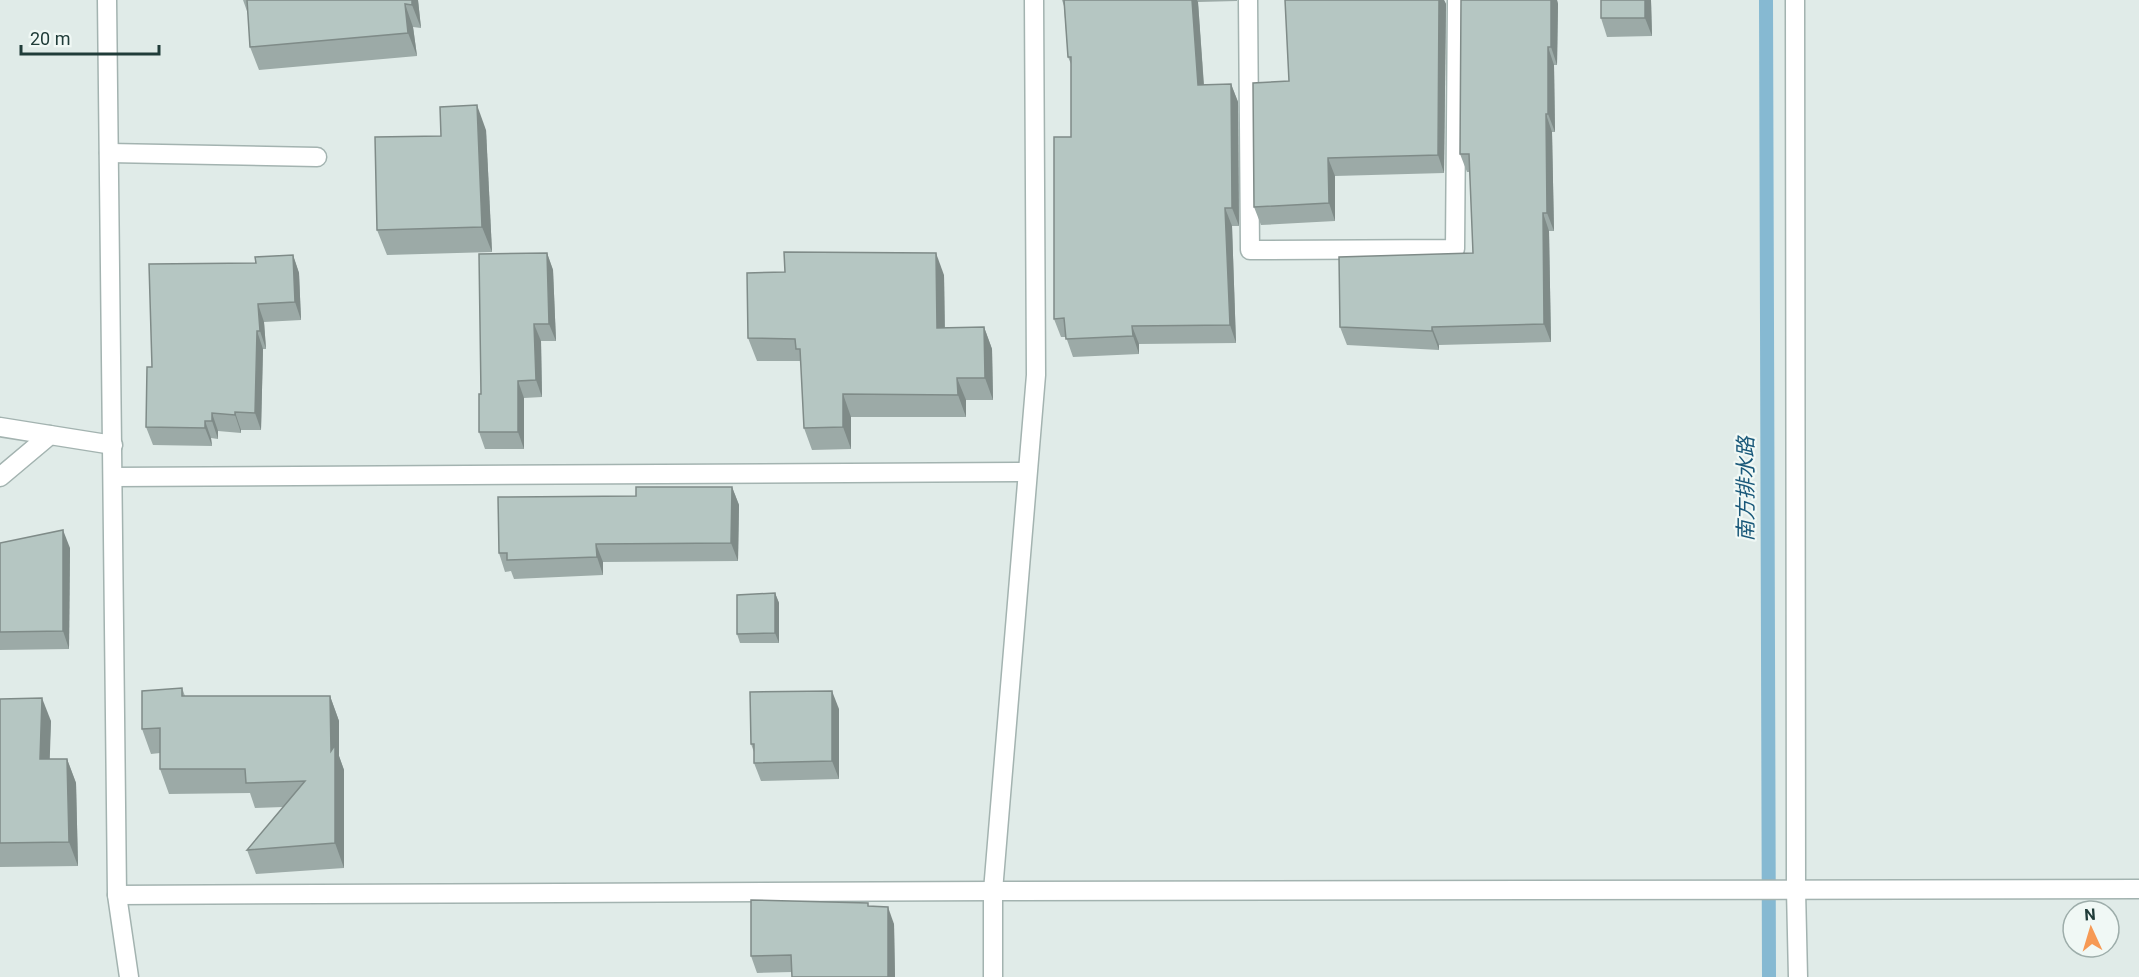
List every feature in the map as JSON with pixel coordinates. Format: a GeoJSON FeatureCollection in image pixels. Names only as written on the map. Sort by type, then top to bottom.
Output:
{"type":"FeatureCollection","features":[{"type":"Feature","properties":{"kind":"street"},"geometry":{"type":"LineString","coordinates":[[107,0],[117,895],[129,977]]}},
{"type":"Feature","properties":{"kind":"street"},"geometry":{"type":"LineString","coordinates":[[993,977],[993,891],[1036,375],[1034,0]]}},
{"type":"Feature","properties":{"kind":"street"},"geometry":{"type":"LineString","coordinates":[[1248,0],[1250,250],[1455,249],[1457,0]]}},
{"type":"Feature","properties":{"kind":"street"},"geometry":{"type":"LineString","coordinates":[[1795,0],[1794,889],[1798,977]]}},
{"type":"Feature","properties":{"kind":"street"},"geometry":{"type":"LineString","coordinates":[[109,153],[317,157]]}},
{"type":"Feature","properties":{"kind":"street"},"geometry":{"type":"LineString","coordinates":[[0,427],[113,445]]}},
{"type":"Feature","properties":{"kind":"street"},"geometry":{"type":"LineString","coordinates":[[0,477],[50,435]]}},
{"type":"Feature","properties":{"kind":"street"},"geometry":{"type":"LineString","coordinates":[[113,477],[1027,472]]}},
{"type":"Feature","properties":{"kind":"street"},"geometry":{"type":"LineString","coordinates":[[117,895],[2139,889]]}},
{"type":"Feature","properties":{"kind":"building"},"geometry":{"type":"Polygon","coordinates":[[[247,0],[412,0],[412,5],[405,4],[408,33],[250,47],[247,0]]]}},
{"type":"Feature","properties":{"kind":"building"},"geometry":{"type":"Polygon","coordinates":[[[1064,0],[1192,0],[1198,85],[1231,84],[1232,208],[1225,208],[1230,325],[1132,326],[1133,336],[1066,339],[1064,318],[1054,319],[1054,137],[1071,137],[1071,57],[1068,57],[1064,0]]]}},
{"type":"Feature","properties":{"kind":"building"},"geometry":{"type":"Polygon","coordinates":[[[1285,0],[1439,0],[1438,155],[1328,158],[1329,203],[1254,207],[1253,83],[1289,81],[1285,0]]]}},
{"type":"Feature","properties":{"kind":"building"},"geometry":{"type":"Polygon","coordinates":[[[1461,0],[1551,0],[1551,47],[1548,47],[1548,114],[1546,114],[1547,213],[1543,213],[1544,324],[1432,327],[1432,331],[1340,327],[1339,257],[1473,253],[1469,154],[1460,154],[1461,0]]]}},
{"type":"Feature","properties":{"kind":"building"},"geometry":{"type":"Polygon","coordinates":[[[1601,0],[1645,0],[1645,18],[1601,18],[1601,0]]]}},
{"type":"Feature","properties":{"kind":"building"},"geometry":{"type":"Polygon","coordinates":[[[477,105],[482,227],[377,230],[375,137],[441,136],[440,107],[477,105]]]}},
{"type":"Feature","properties":{"kind":"building"},"geometry":{"type":"Polygon","coordinates":[[[784,252],[936,253],[937,328],[984,327],[985,378],[957,378],[958,395],[843,394],[843,427],[804,428],[800,349],[796,349],[795,339],[748,338],[747,273],[785,272],[784,252]]]}},
{"type":"Feature","properties":{"kind":"building"},"geometry":{"type":"Polygon","coordinates":[[[547,253],[549,324],[534,324],[536,380],[518,381],[518,432],[479,432],[479,394],[481,394],[479,254],[547,253]]]}},
{"type":"Feature","properties":{"kind":"building"},"geometry":{"type":"Polygon","coordinates":[[[293,255],[295,302],[258,304],[260,331],[257,331],[255,413],[235,412],[235,415],[212,413],[212,421],[205,421],[205,428],[146,427],[147,367],[152,367],[149,264],[256,263],[255,257],[293,255]]]}},
{"type":"Feature","properties":{"kind":"building"},"geometry":{"type":"Polygon","coordinates":[[[636,487],[732,487],[731,543],[596,544],[597,557],[507,560],[507,553],[499,553],[498,497],[636,496],[636,487]]]}},
{"type":"Feature","properties":{"kind":"building"},"geometry":{"type":"Polygon","coordinates":[[[63,530],[63,631],[0,632],[0,543],[63,530]]]}},
{"type":"Feature","properties":{"kind":"building"},"geometry":{"type":"Polygon","coordinates":[[[775,593],[775,633],[737,634],[737,595],[775,593]]]}},
{"type":"Feature","properties":{"kind":"building"},"geometry":{"type":"Polygon","coordinates":[[[182,688],[182,696],[330,696],[331,751],[335,745],[335,843],[247,850],[305,781],[246,783],[245,769],[160,769],[160,728],[142,729],[142,691],[182,688]]]}},
{"type":"Feature","properties":{"kind":"building"},"geometry":{"type":"Polygon","coordinates":[[[832,691],[832,761],[754,763],[754,744],[751,744],[750,692],[832,691]]]}},
{"type":"Feature","properties":{"kind":"building"},"geometry":{"type":"Polygon","coordinates":[[[42,698],[40,759],[67,759],[69,842],[0,843],[0,699],[42,698]]]}},
{"type":"Feature","properties":{"kind":"building"},"geometry":{"type":"Polygon","coordinates":[[[751,900],[868,903],[868,906],[888,907],[888,977],[792,977],[791,955],[751,956],[751,900]]]}},
{"type":"Feature","properties":{"kind":"waterway","name":"南方排水路"},"geometry":{"type":"LineString","coordinates":[[1766,0],[1769,977]]}}]}
